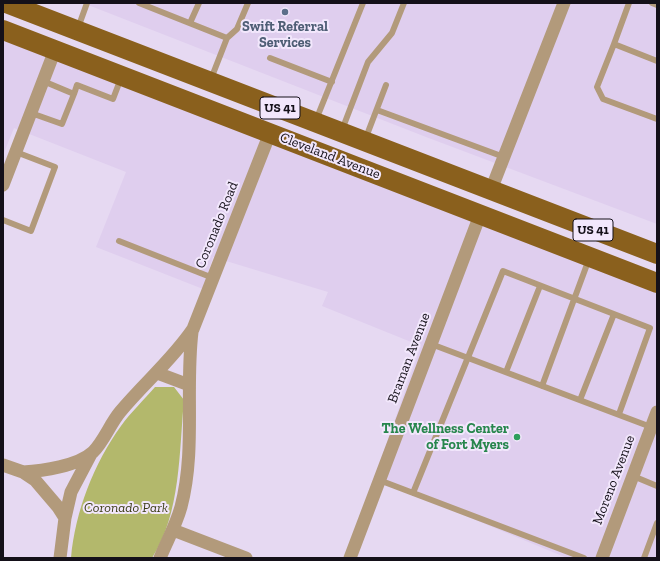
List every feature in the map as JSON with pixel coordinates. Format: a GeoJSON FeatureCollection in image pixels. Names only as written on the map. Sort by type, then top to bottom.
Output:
{"type":"FeatureCollection","features":[{"type":"Feature","properties":{"kind":"main road","name":"Cleveland Avenue"},"geometry":{"type":"LineString","coordinates":[[6,3],[316,121],[657,254]]}},
{"type":"Feature","properties":{"kind":"main road","name":"Cleveland Avenue"},"geometry":{"type":"LineString","coordinates":[[3,30],[657,283]]}},
{"type":"Feature","properties":{"kind":"main road"},"geometry":{"type":"LineString","coordinates":[[423,192],[464,194],[491,190]]}},
{"type":"Feature","properties":{"kind":"main road"},"geometry":{"type":"LineString","coordinates":[[480,215],[506,209],[549,212]]}},
{"type":"Feature","properties":{"kind":"street"},"geometry":{"type":"LineString","coordinates":[[491,190],[564,3]]}},
{"type":"Feature","properties":{"kind":"street"},"geometry":{"type":"LineString","coordinates":[[3,185],[55,50]]}},
{"type":"Feature","properties":{"kind":"street","name":"Coronado Road"},"geometry":{"type":"LineString","coordinates":[[160,558],[173,530],[181,507],[187,466],[189,356],[193,329],[270,133]]}},
{"type":"Feature","properties":{"kind":"street","name":"Braman Avenue"},"geometry":{"type":"LineString","coordinates":[[350,558],[480,215]]}},
{"type":"Feature","properties":{"kind":"street","name":"Coronado Road"},"geometry":{"type":"LineString","coordinates":[[60,558],[65,518],[71,492],[85,463],[119,414],[182,345],[193,329]]}},
{"type":"Feature","properties":{"kind":"street"},"geometry":{"type":"LineString","coordinates":[[157,373],[189,385]]}},
{"type":"Feature","properties":{"kind":"street","name":"Moreno Avenue"},"geometry":{"type":"LineString","coordinates":[[602,558],[657,412]]}},
{"type":"Feature","properties":{"kind":"street","name":"Coronado Road"},"geometry":{"type":"LineString","coordinates":[[23,472],[40,471],[77,462],[92,453]]}},
{"type":"Feature","properties":{"kind":"street"},"geometry":{"type":"LineString","coordinates":[[3,465],[23,472],[35,480],[47,492],[65,518]]}},
{"type":"Feature","properties":{"kind":"street"},"geometry":{"type":"LineString","coordinates":[[173,530],[246,558]]}},
{"type":"Feature","properties":{"kind":"lane"},"geometry":{"type":"LineString","coordinates":[[77,30],[87,3]]}},
{"type":"Feature","properties":{"kind":"lane"},"geometry":{"type":"LineString","coordinates":[[141,3],[227,38]]}},
{"type":"Feature","properties":{"kind":"lane"},"geometry":{"type":"LineString","coordinates":[[190,23],[198,3]]}},
{"type":"Feature","properties":{"kind":"lane"},"geometry":{"type":"LineString","coordinates":[[211,81],[227,38],[237,29],[248,3]]}},
{"type":"Feature","properties":{"kind":"lane"},"geometry":{"type":"LineString","coordinates":[[316,121],[363,3]]}},
{"type":"Feature","properties":{"kind":"lane"},"geometry":{"type":"LineString","coordinates":[[341,132],[368,62],[392,33],[404,3]]}},
{"type":"Feature","properties":{"kind":"lane"},"geometry":{"type":"LineString","coordinates":[[629,3],[597,87],[603,98],[657,119]]}},
{"type":"Feature","properties":{"kind":"lane"},"geometry":{"type":"LineString","coordinates":[[652,3],[657,5]]}},
{"type":"Feature","properties":{"kind":"lane"},"geometry":{"type":"LineString","coordinates":[[614,44],[657,61]]}},
{"type":"Feature","properties":{"kind":"lane"},"geometry":{"type":"LineString","coordinates":[[270,58],[332,82]]}},
{"type":"Feature","properties":{"kind":"lane"},"geometry":{"type":"LineString","coordinates":[[31,112],[62,124],[77,86],[113,99],[122,76]]}},
{"type":"Feature","properties":{"kind":"lane"},"geometry":{"type":"LineString","coordinates":[[43,82],[74,94]]}},
{"type":"Feature","properties":{"kind":"lane"},"geometry":{"type":"LineString","coordinates":[[365,141],[386,85]]}},
{"type":"Feature","properties":{"kind":"lane"},"geometry":{"type":"LineString","coordinates":[[377,110],[504,157]]}},
{"type":"Feature","properties":{"kind":"lane"},"geometry":{"type":"LineString","coordinates":[[3,220],[31,231],[55,167],[16,152]]}},
{"type":"Feature","properties":{"kind":"lane"},"geometry":{"type":"LineString","coordinates":[[119,241],[212,278]]}},
{"type":"Feature","properties":{"kind":"lane"},"geometry":{"type":"LineString","coordinates":[[542,386],[590,257]]}},
{"type":"Feature","properties":{"kind":"lane"},"geometry":{"type":"LineString","coordinates":[[413,493],[503,271],[650,328],[619,414]]}},
{"type":"Feature","properties":{"kind":"lane"},"geometry":{"type":"LineString","coordinates":[[506,372],[540,286]]}},
{"type":"Feature","properties":{"kind":"lane"},"geometry":{"type":"LineString","coordinates":[[580,400],[614,314]]}},
{"type":"Feature","properties":{"kind":"lane"},"geometry":{"type":"LineString","coordinates":[[431,344],[651,427]]}},
{"type":"Feature","properties":{"kind":"lane"},"geometry":{"type":"LineString","coordinates":[[633,476],[657,486]]}},
{"type":"Feature","properties":{"kind":"lane"},"geometry":{"type":"LineString","coordinates":[[379,480],[584,558]]}},
{"type":"Feature","properties":{"kind":"lane"},"geometry":{"type":"LineString","coordinates":[[644,558],[657,523]]}},
{"type":"Feature","properties":{"kind":"shaded area"},"geometry":{"type":"Polygon","coordinates":[[[83,3],[657,3],[657,224],[426,137],[83,3]]]}},
{"type":"Feature","properties":{"kind":"shaded area"},"geometry":{"type":"Polygon","coordinates":[[[3,36],[657,292],[657,558],[567,558],[374,478],[421,346],[322,306],[328,292],[213,257],[203,289],[96,247],[126,172],[14,128],[3,155],[3,36]]]}},
{"type":"Feature","properties":{"kind":"green space","name":"Coronado Park"},"geometry":{"type":"Polygon","coordinates":[[[155,387],[174,387],[184,400],[174,502],[169,522],[161,540],[152,558],[71,558],[73,541],[81,506],[94,472],[111,440],[121,426],[155,387]]]}},
{"type":"Feature","properties":{"kind":"place","name":"Swift Referral Services"},"geometry":{"type":"Point","coordinates":[285,12]}},
{"type":"Feature","properties":{"kind":"place","name":"The Wellness Center of Fort Myers"},"geometry":{"type":"Point","coordinates":[517,437]}}]}
